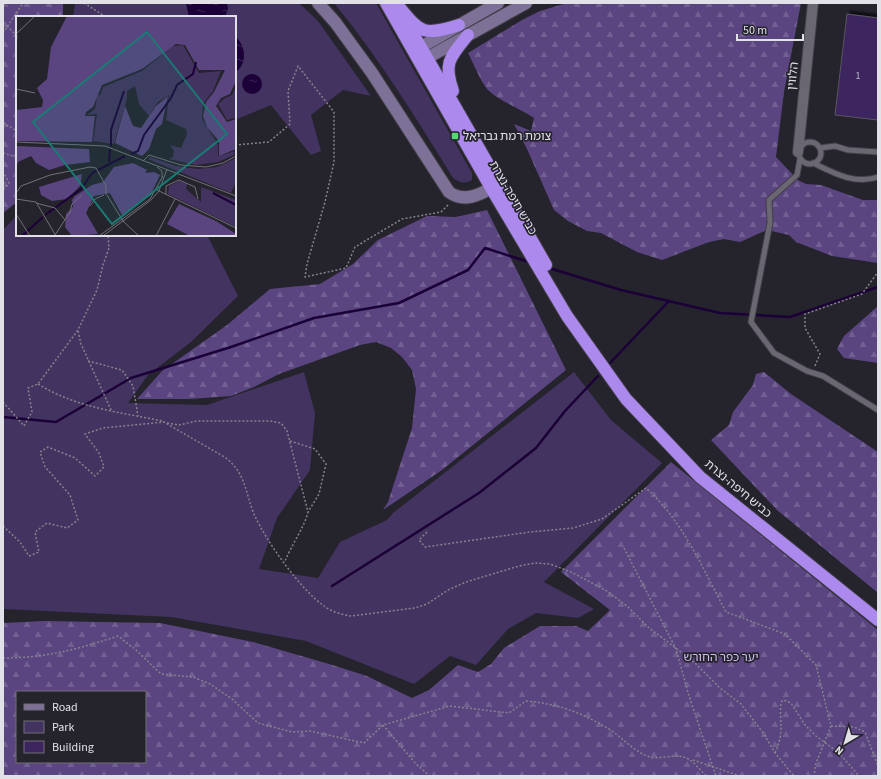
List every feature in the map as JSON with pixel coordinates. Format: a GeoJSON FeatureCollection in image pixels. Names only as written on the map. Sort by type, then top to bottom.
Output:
{"type":"FeatureCollection","features":[{"type":"Feature","properties":{"kind":"highway","name":"כביש חיפה-נצרת"},"geometry":{"type":"LineString","coordinates":[[386,3],[422,54],[468,129],[495,185]]}},
{"type":"Feature","properties":{"kind":"highway","name":"כביש חיפה-נצרת"},"geometry":{"type":"LineString","coordinates":[[396,3],[422,54],[567,316],[626,399],[700,477],[878,620]]}},
{"type":"Feature","properties":{"kind":"highway"},"geometry":{"type":"LineString","coordinates":[[396,3],[415,26],[422,30],[430,32],[440,31],[460,25]]}},
{"type":"Feature","properties":{"kind":"highway"},"geometry":{"type":"LineString","coordinates":[[468,35],[454,51],[448,64],[447,75],[468,129]]}},
{"type":"Feature","properties":{"kind":"main road"},"geometry":{"type":"LineString","coordinates":[[318,3],[335,22],[363,60],[443,186],[456,197],[464,198],[473,196],[495,185]]}},
{"type":"Feature","properties":{"kind":"main road"},"geometry":{"type":"LineString","coordinates":[[422,54],[460,25],[498,3]]}},
{"type":"Feature","properties":{"kind":"main road"},"geometry":{"type":"LineString","coordinates":[[422,54],[468,35],[526,3]]}},
{"type":"Feature","properties":{"kind":"street","name":"הלווין"},"geometry":{"type":"LineString","coordinates":[[799,156],[813,3]]}},
{"type":"Feature","properties":{"kind":"lane"},"geometry":{"type":"LineString","coordinates":[[813,163],[820,156],[820,148],[815,143],[808,141],[801,145],[797,175],[769,200],[770,223],[751,322],[774,353],[807,371],[823,376],[878,410]]}},
{"type":"Feature","properties":{"kind":"lane"},"geometry":{"type":"LineString","coordinates":[[820,148],[835,146],[848,150],[878,152]]}},
{"type":"Feature","properties":{"kind":"lane"},"geometry":{"type":"LineString","coordinates":[[799,156],[806,163],[813,163],[839,176],[867,180],[878,177]]}},
{"type":"Feature","properties":{"kind":"path"},"geometry":{"type":"LineString","coordinates":[[3,33],[22,3]]}},
{"type":"Feature","properties":{"kind":"path"},"geometry":{"type":"LineString","coordinates":[[84,3],[104,16]]}},
{"type":"Feature","properties":{"kind":"path"},"geometry":{"type":"LineString","coordinates":[[7,26],[16,35]]}},
{"type":"Feature","properties":{"kind":"path"},"geometry":{"type":"LineString","coordinates":[[236,145],[269,142],[290,124],[288,91],[298,66],[334,112],[334,162],[325,202],[307,264],[305,277],[346,268],[355,247],[402,220],[440,212],[456,197]]}},
{"type":"Feature","properties":{"kind":"path"},"geometry":{"type":"LineString","coordinates":[[3,123],[16,130]]}},
{"type":"Feature","properties":{"kind":"path"},"geometry":{"type":"LineString","coordinates":[[3,154],[16,157]]}},
{"type":"Feature","properties":{"kind":"path"},"geometry":{"type":"LineString","coordinates":[[3,171],[9,183],[3,190]]}},
{"type":"Feature","properties":{"kind":"path"},"geometry":{"type":"LineString","coordinates":[[3,402],[24,426],[32,412],[28,388],[38,384],[78,330],[97,290],[102,265],[109,248],[108,236]]}},
{"type":"Feature","properties":{"kind":"path"},"geometry":{"type":"LineString","coordinates":[[807,371],[817,365],[820,354],[805,328],[805,314],[862,294],[878,272]]}},
{"type":"Feature","properties":{"kind":"path"},"geometry":{"type":"LineString","coordinates":[[78,330],[81,344],[88,361],[112,412]]}},
{"type":"Feature","properties":{"kind":"path"},"geometry":{"type":"LineString","coordinates":[[88,361],[122,370],[133,386],[138,416]]}},
{"type":"Feature","properties":{"kind":"path"},"geometry":{"type":"LineString","coordinates":[[38,384],[57,396],[112,412],[179,425],[197,421],[270,421],[281,423],[287,430],[308,512]]}},
{"type":"Feature","properties":{"kind":"path"},"geometry":{"type":"LineString","coordinates":[[3,526],[20,542],[29,556],[39,552],[35,532],[47,523],[67,528],[78,520],[70,496],[45,467],[40,452],[48,447],[75,458],[95,476],[104,467],[99,453],[85,434],[103,428],[164,422],[234,464],[244,480],[252,509],[259,525],[302,585],[324,606],[342,614],[352,616],[415,608],[427,604],[448,590],[466,582],[519,566],[536,563],[550,564],[571,572],[607,591],[628,607],[648,627],[694,662],[720,688],[741,704],[764,734],[775,753],[794,776]]}},
{"type":"Feature","properties":{"kind":"path"},"geometry":{"type":"LineString","coordinates":[[284,561],[292,543],[306,520],[308,512],[319,494],[326,464],[315,449],[290,441]]}},
{"type":"Feature","properties":{"kind":"path"},"geometry":{"type":"LineString","coordinates":[[427,532],[419,540],[425,546],[530,532],[573,528],[602,519],[646,488],[663,503],[687,539],[726,612],[785,634],[816,665],[831,726],[816,763],[814,776]]}},
{"type":"Feature","properties":{"kind":"path"},"geometry":{"type":"LineString","coordinates":[[624,548],[676,649],[711,767],[716,776]]}},
{"type":"Feature","properties":{"kind":"path"},"geometry":{"type":"LineString","coordinates":[[3,658],[31,658],[72,651],[118,636],[136,650],[161,674],[193,676],[210,684],[232,699],[258,723],[292,732],[310,731],[364,744],[383,725],[450,706],[509,713],[526,701],[553,704],[566,708],[610,730],[641,754],[652,758],[681,755],[691,760],[740,776]]}},
{"type":"Feature","properties":{"kind":"path"},"geometry":{"type":"LineString","coordinates":[[775,753],[780,741],[782,722],[780,710],[781,702],[784,700],[791,703],[806,725],[824,742],[839,753],[859,776]]}},
{"type":"Feature","properties":{"kind":"path"},"geometry":{"type":"LineString","coordinates":[[383,725],[416,764],[430,776]]}},
{"type":"Feature","properties":{"kind":"path"},"geometry":{"type":"LineString","coordinates":[[831,726],[854,727],[865,732],[878,766]]}},
{"type":"Feature","properties":{"kind":"path"},"geometry":{"type":"LineString","coordinates":[[691,760],[706,776]]}},
{"type":"Feature","properties":{"kind":"green space"},"geometry":{"type":"Polygon","coordinates":[[[3,3],[63,3],[63,16],[16,16],[16,203],[3,213],[3,3]]]}},
{"type":"Feature","properties":{"kind":"green space"},"geometry":{"type":"Polygon","coordinates":[[[75,3],[299,3],[318,21],[371,96],[343,90],[311,115],[321,151],[311,155],[271,105],[236,120],[236,16],[73,16],[75,3]]]}},
{"type":"Feature","properties":{"kind":"green space"},"geometry":{"type":"Polygon","coordinates":[[[334,3],[376,3],[472,173],[472,180],[462,182],[453,178],[382,67],[334,3]]]}},
{"type":"Feature","properties":{"kind":"green space"},"geometry":{"type":"Polygon","coordinates":[[[567,3],[801,3],[784,92],[776,157],[798,180],[806,184],[821,185],[863,200],[878,200],[878,263],[832,256],[796,242],[789,235],[767,230],[740,242],[724,239],[709,242],[662,260],[637,252],[601,233],[587,231],[568,221],[554,210],[527,149],[514,124],[531,131],[534,118],[488,90],[468,53],[522,20],[540,11],[567,3]]]}},
{"type":"Feature","properties":{"kind":"green space"},"geometry":{"type":"Polygon","coordinates":[[[487,210],[566,370],[442,470],[383,510],[388,502],[412,428],[416,389],[412,370],[402,357],[391,348],[376,342],[360,345],[279,374],[254,387],[231,396],[190,399],[137,399],[162,371],[227,325],[270,289],[320,284],[353,264],[378,240],[427,216],[456,217],[487,210]]]}},
{"type":"Feature","properties":{"kind":"green space"},"geometry":{"type":"Polygon","coordinates":[[[16,216],[16,236],[208,236],[238,296],[191,342],[148,375],[128,403],[207,405],[304,372],[315,413],[310,470],[277,518],[259,569],[318,578],[340,542],[387,520],[393,513],[574,372],[611,420],[662,463],[544,582],[594,609],[578,618],[536,613],[508,629],[476,665],[450,656],[414,684],[306,641],[171,617],[3,609],[3,230],[16,216]]]}},
{"type":"Feature","properties":{"kind":"green space"},"geometry":{"type":"Polygon","coordinates":[[[878,306],[878,363],[844,358],[837,349],[844,336],[878,306]]]}},
{"type":"Feature","properties":{"kind":"green space"},"geometry":{"type":"Polygon","coordinates":[[[764,372],[791,394],[878,452],[878,593],[777,510],[711,440],[729,425],[733,412],[753,385],[756,374],[764,372]]]}},
{"type":"Feature","properties":{"kind":"green space","name":"יער כפר החורש"},"geometry":{"type":"Polygon","coordinates":[[[671,462],[878,630],[878,776],[3,776],[3,623],[44,621],[160,623],[253,642],[329,664],[367,676],[412,698],[429,690],[458,665],[478,672],[491,664],[504,648],[540,626],[576,626],[588,631],[610,610],[561,572],[671,462]]]}},
{"type":"Feature","properties":{"kind":"water"},"geometry":{"type":"Polygon","coordinates":[[[186,3],[227,3],[228,9],[225,16],[189,16],[186,3]]]}},
{"type":"Feature","properties":{"kind":"water"},"geometry":{"type":"Polygon","coordinates":[[[236,37],[239,40],[244,54],[244,60],[236,72],[236,37]]]}},
{"type":"Feature","properties":{"kind":"water"},"geometry":{"type":"Polygon","coordinates":[[[252,74],[259,77],[262,84],[259,91],[252,94],[245,91],[242,84],[245,77],[252,74]]]}},
{"type":"Feature","properties":{"kind":"building"},"geometry":{"type":"Polygon","coordinates":[[[847,14],[878,18],[878,120],[835,115],[847,14]]]}},
{"type":"Feature","properties":{"kind":"waterway"},"geometry":{"type":"LineString","coordinates":[[3,417],[56,422],[131,378],[231,347],[314,318],[399,303],[468,270],[485,248],[529,262]]}},
{"type":"Feature","properties":{"kind":"waterway"},"geometry":{"type":"LineString","coordinates":[[549,268],[621,290],[720,313],[790,317],[878,287]]}},
{"type":"Feature","properties":{"kind":"waterway"},"geometry":{"type":"LineString","coordinates":[[610,363],[669,301]]}},
{"type":"Feature","properties":{"kind":"waterway"},"geometry":{"type":"LineString","coordinates":[[332,586],[479,493],[536,448],[565,411],[598,376]]}},
{"type":"Feature","properties":{"kind":"place","name":"צומת רמת גבריאל"},"geometry":{"type":"Point","coordinates":[455,136]}}]}
